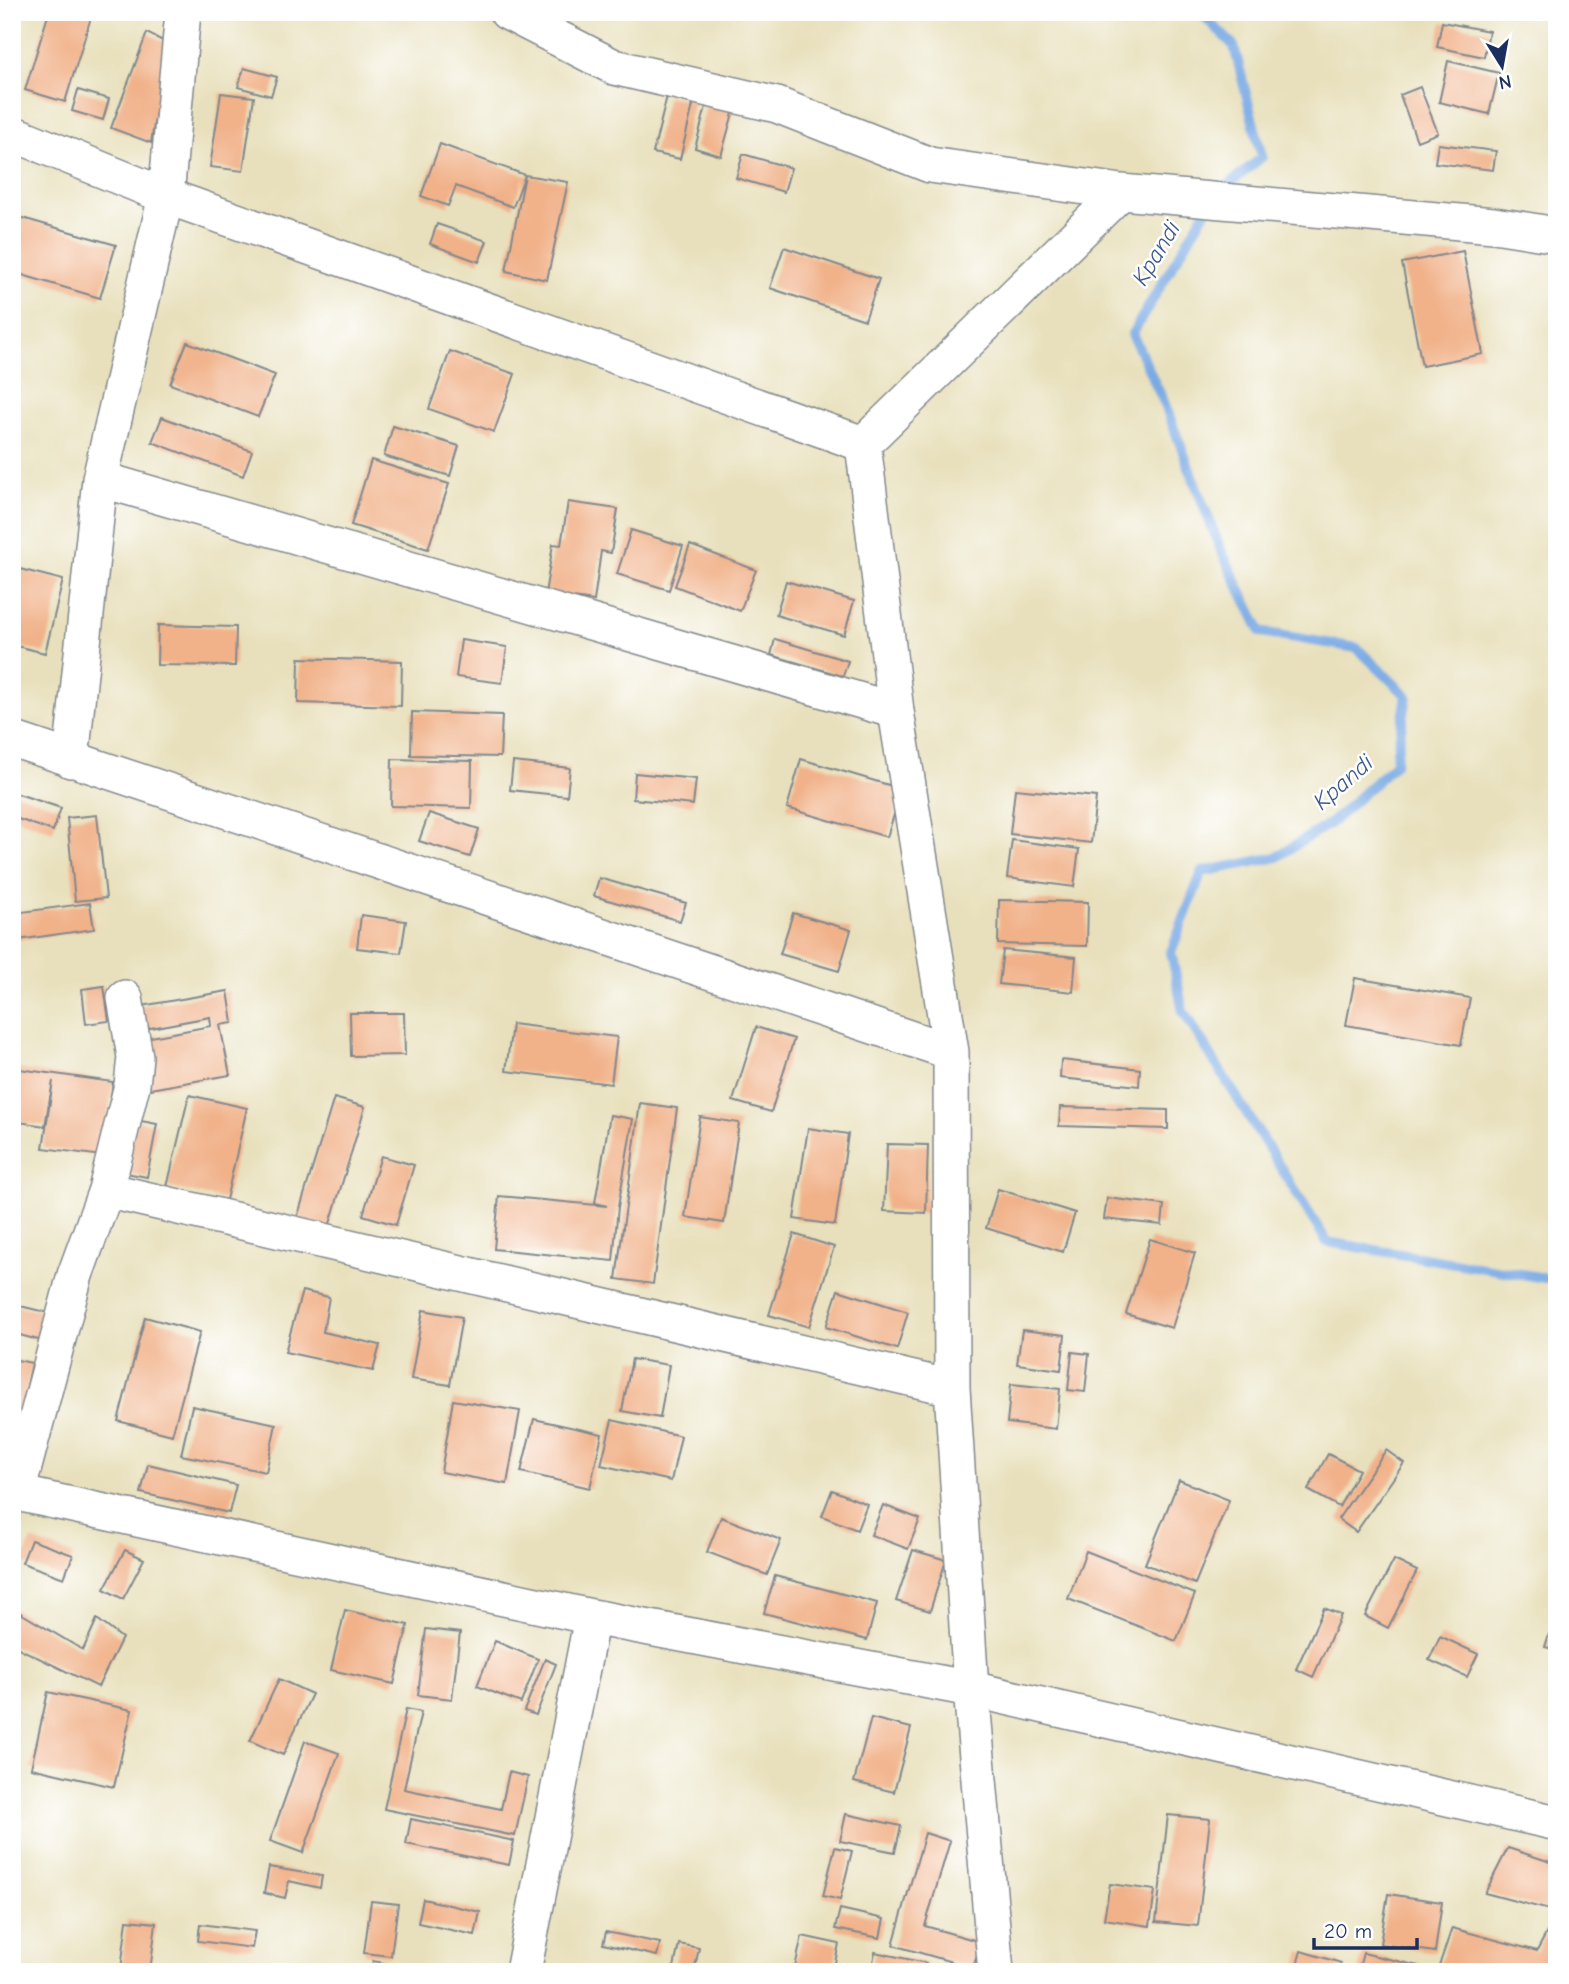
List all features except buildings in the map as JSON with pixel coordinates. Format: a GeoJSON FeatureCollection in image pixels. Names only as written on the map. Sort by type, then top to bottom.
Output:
{"type":"FeatureCollection","features":[{"type":"Feature","properties":{"kind":"street"},"geometry":{"type":"LineString","coordinates":[[71,760],[100,479],[166,196],[183,12]]}},
{"type":"Feature","properties":{"kind":"street"},"geometry":{"type":"LineString","coordinates":[[507,12],[614,68],[777,105],[930,166],[1121,192],[1494,225],[1557,235]]}},
{"type":"Feature","properties":{"kind":"street"},"geometry":{"type":"LineString","coordinates":[[12,133],[166,196],[863,444]]}},
{"type":"Feature","properties":{"kind":"street"},"geometry":{"type":"LineString","coordinates":[[863,444],[1121,192]]}},
{"type":"Feature","properties":{"kind":"street"},"geometry":{"type":"LineString","coordinates":[[863,444],[896,711],[951,1052],[952,1388],[971,1689],[996,1972]]}},
{"type":"Feature","properties":{"kind":"street"},"geometry":{"type":"LineString","coordinates":[[100,479],[896,711]]}},
{"type":"Feature","properties":{"kind":"street"},"geometry":{"type":"LineString","coordinates":[[12,739],[951,1052]]}},
{"type":"Feature","properties":{"kind":"street"},"geometry":{"type":"LineString","coordinates":[[124,999],[135,1058],[132,1085],[106,1190],[75,1275],[15,1492],[592,1617],[971,1689],[1557,1823]]}},
{"type":"Feature","properties":{"kind":"street"},"geometry":{"type":"LineString","coordinates":[[106,1190],[952,1388]]}},
{"type":"Feature","properties":{"kind":"street"},"geometry":{"type":"LineString","coordinates":[[523,1972],[592,1617]]}},
{"type":"Feature","properties":{"kind":"waterway","name":"Kpandi"},"geometry":{"type":"LineString","coordinates":[[1200,12],[1234,46],[1262,157],[1219,193]]}},
{"type":"Feature","properties":{"kind":"waterway","name":"Kpandi"},"geometry":{"type":"LineString","coordinates":[[1209,205],[1132,334],[1164,402],[1220,548],[1261,632],[1357,648],[1407,696],[1395,764],[1332,822],[1277,857],[1202,872],[1171,952],[1183,1011],[1327,1242],[1557,1280]]}}]}
